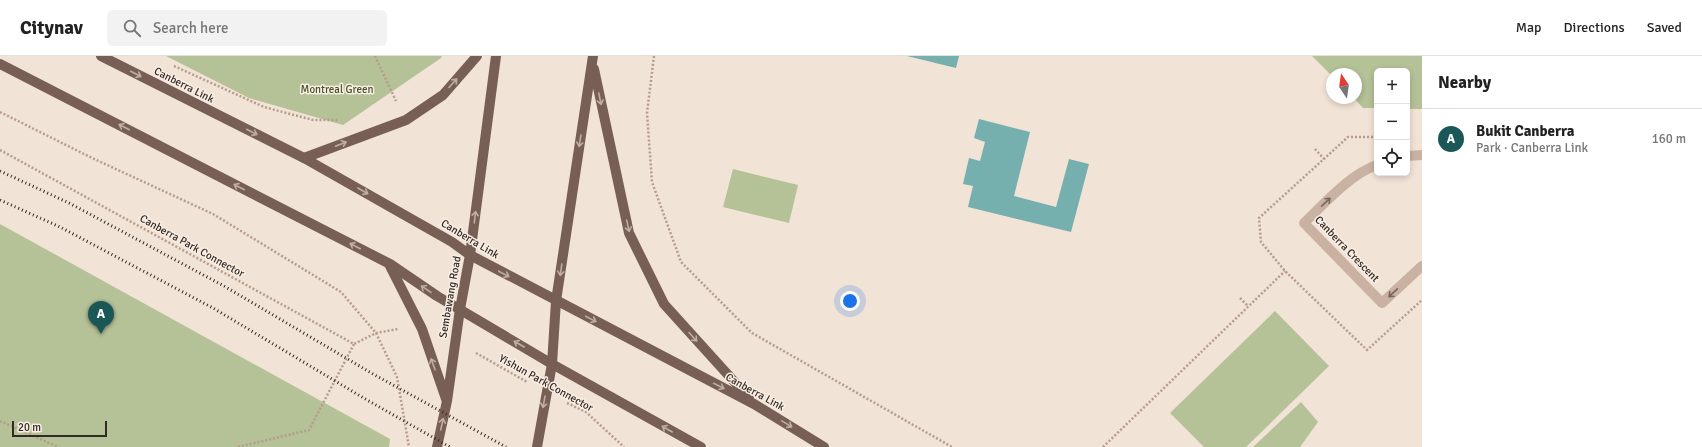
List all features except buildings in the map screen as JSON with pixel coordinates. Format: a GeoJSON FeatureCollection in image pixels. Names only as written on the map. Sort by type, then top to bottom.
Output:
{"type":"FeatureCollection","features":[{"type":"Feature","properties":{"kind":"main road","name":"Canberra Link"},"geometry":{"type":"LineString","coordinates":[[101,56],[304,158],[452,242],[470,255],[754,404],[824,447]]}},
{"type":"Feature","properties":{"kind":"main road"},"geometry":{"type":"LineString","coordinates":[[304,158],[406,120],[443,95],[477,56]]}},
{"type":"Feature","properties":{"kind":"main road","name":"Sembawang Road"},"geometry":{"type":"LineString","coordinates":[[437,447],[447,401],[460,309],[470,255],[496,56]]}},
{"type":"Feature","properties":{"kind":"main road"},"geometry":{"type":"LineString","coordinates":[[537,447],[552,364],[556,301],[593,59]]}},
{"type":"Feature","properties":{"kind":"main road"},"geometry":{"type":"LineString","coordinates":[[593,59],[629,233],[664,304],[754,404]]}},
{"type":"Feature","properties":{"kind":"main road"},"geometry":{"type":"LineString","coordinates":[[0,64],[390,264],[437,296],[552,364],[701,447]]}},
{"type":"Feature","properties":{"kind":"main road"},"geometry":{"type":"LineString","coordinates":[[390,264],[422,329],[447,401]]}},
{"type":"Feature","properties":{"kind":"street"},"geometry":{"type":"LineString","coordinates":[[1410,156],[1422,155]]}},
{"type":"Feature","properties":{"kind":"street","name":"Canberra Crescent"},"geometry":{"type":"LineString","coordinates":[[1374,166],[1365,169],[1304,223],[1382,303],[1422,266]]}},
{"type":"Feature","properties":{"kind":"path"},"geometry":{"type":"LineString","coordinates":[[375,56],[398,104]]}},
{"type":"Feature","properties":{"kind":"path"},"geometry":{"type":"LineString","coordinates":[[654,56],[647,113],[652,182],[681,262],[752,333],[952,447]]}},
{"type":"Feature","properties":{"kind":"path"},"geometry":{"type":"LineString","coordinates":[[173,66],[264,107],[313,120],[344,120]]}},
{"type":"Feature","properties":{"kind":"path"},"geometry":{"type":"LineString","coordinates":[[0,112],[90,157],[213,214],[341,292],[376,334],[397,377],[409,447]]}},
{"type":"Feature","properties":{"kind":"path"},"geometry":{"type":"LineString","coordinates":[[1315,149],[1324,159]]}},
{"type":"Feature","properties":{"kind":"path","name":"Canberra Park Connector"},"geometry":{"type":"LineString","coordinates":[[0,150],[354,344]]}},
{"type":"Feature","properties":{"kind":"path"},"geometry":{"type":"LineString","coordinates":[[1103,447],[1285,271]]}},
{"type":"Feature","properties":{"kind":"path"},"geometry":{"type":"LineString","coordinates":[[1240,298],[1248,306]]}},
{"type":"Feature","properties":{"kind":"path"},"geometry":{"type":"LineString","coordinates":[[238,447],[309,430],[354,344],[376,334]]}},
{"type":"Feature","properties":{"kind":"path","name":"Yishun Park Connector"},"geometry":{"type":"LineString","coordinates":[[455,341],[546,393],[586,412],[624,447]]}},
{"type":"Feature","properties":{"kind":"path"},"geometry":{"type":"LineString","coordinates":[[0,421],[58,447]]}},
{"type":"Feature","properties":{"kind":"green space","name":"Montreal Green"},"geometry":{"type":"Polygon","coordinates":[[[166,56],[442,56],[343,125],[249,98],[166,56]]]}},
{"type":"Feature","properties":{"kind":"green space"},"geometry":{"type":"Polygon","coordinates":[[[1312,56],[1422,56],[1422,109],[1410,109],[1410,68],[1374,68],[1374,108],[1363,108],[1359,104],[1362,104],[1362,68],[1326,68],[1326,70],[1312,56]]]}},
{"type":"Feature","properties":{"kind":"green space"},"geometry":{"type":"Polygon","coordinates":[[[733,169],[798,185],[789,223],[723,207],[733,169]]]}},
{"type":"Feature","properties":{"kind":"green space"},"geometry":{"type":"Polygon","coordinates":[[[0,224],[390,439],[389,447],[0,447],[0,224]]]}},
{"type":"Feature","properties":{"kind":"green space"},"geometry":{"type":"Polygon","coordinates":[[[1275,311],[1329,366],[1246,447],[1204,447],[1170,413],[1275,311]]]}},
{"type":"Feature","properties":{"kind":"green space"},"geometry":{"type":"Polygon","coordinates":[[[1301,402],[1318,422],[1300,447],[1253,447],[1301,402]]]}},
{"type":"Feature","properties":{"kind":"water"},"geometry":{"type":"Polygon","coordinates":[[[907,56],[959,56],[956,68],[907,56]]]}},
{"type":"Feature","properties":{"kind":"water"},"geometry":{"type":"Polygon","coordinates":[[[979,119],[1030,132],[1014,196],[1056,207],[1069,159],[1089,164],[1071,232],[968,207],[973,186],[963,184],[969,158],[980,161],[985,142],[974,138],[979,119]]]}},
{"type":"Feature","properties":{"kind":"railway"},"geometry":{"type":"LineString","coordinates":[[0,171],[69,203],[224,286],[373,374],[506,447]]}},
{"type":"Feature","properties":{"kind":"railway"},"geometry":{"type":"LineString","coordinates":[[0,200],[60,227],[213,308],[367,400],[450,447]]}},
{"type":"Feature","properties":{"kind":"place","name":"Bukit Canberra"},"geometry":{"type":"Point","coordinates":[101,334]}}]}
